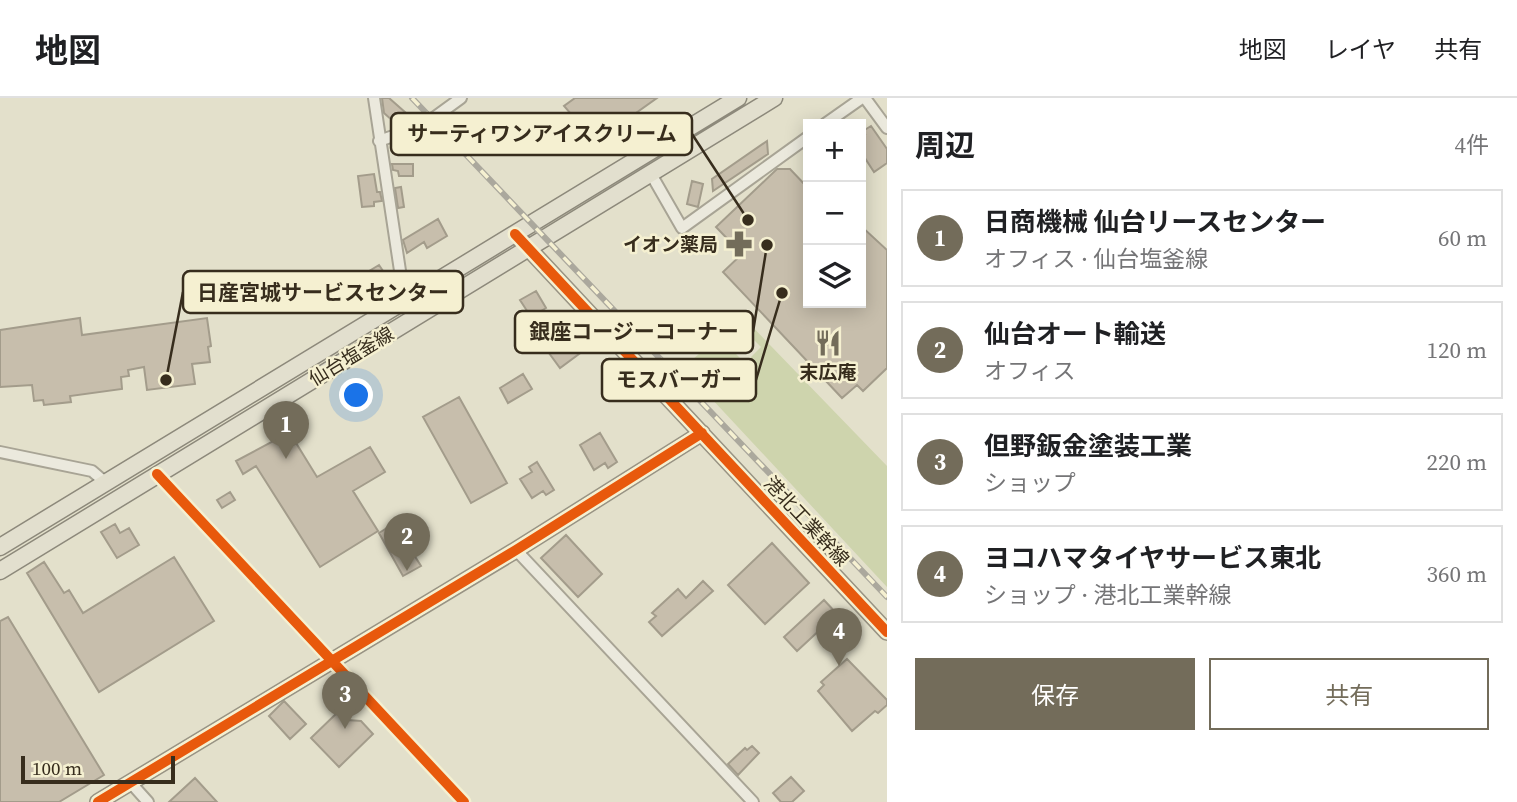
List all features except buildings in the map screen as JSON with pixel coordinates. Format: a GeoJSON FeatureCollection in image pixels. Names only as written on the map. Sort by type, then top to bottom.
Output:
{"type":"FeatureCollection","features":[{"type":"Feature","properties":{"kind":"main road","name":"仙台塩釜線"},"geometry":{"type":"LineString","coordinates":[[0,547],[738,98]]}},
{"type":"Feature","properties":{"kind":"main road","name":"仙台塩釜線"},"geometry":{"type":"LineString","coordinates":[[0,571],[774,98]]}},
{"type":"Feature","properties":{"kind":"street"},"geometry":{"type":"LineString","coordinates":[[374,98],[402,284],[410,298]]}},
{"type":"Feature","properties":{"kind":"street"},"geometry":{"type":"LineString","coordinates":[[380,141],[424,125],[461,98]]}},
{"type":"Feature","properties":{"kind":"street"},"geometry":{"type":"LineString","coordinates":[[832,119],[863,98],[887,128]]}},
{"type":"Feature","properties":{"kind":"street"},"geometry":{"type":"LineString","coordinates":[[652,174],[681,228],[803,140]]}},
{"type":"Feature","properties":{"kind":"street","name":"港北工業幹線"},"geometry":{"type":"LineString","coordinates":[[515,234],[887,632]]}},
{"type":"Feature","properties":{"kind":"street"},"geometry":{"type":"LineString","coordinates":[[98,802],[516,550],[702,433]]}},
{"type":"Feature","properties":{"kind":"street"},"geometry":{"type":"LineString","coordinates":[[0,452],[92,471],[106,483]]}},
{"type":"Feature","properties":{"kind":"street"},"geometry":{"type":"LineString","coordinates":[[158,474],[464,802]]}},
{"type":"Feature","properties":{"kind":"street"},"geometry":{"type":"LineString","coordinates":[[516,550],[753,802]]}},
{"type":"Feature","properties":{"kind":"street"},"geometry":{"type":"LineString","coordinates":[[130,782],[148,802]]}},
{"type":"Feature","properties":{"kind":"green space"},"geometry":{"type":"Polygon","coordinates":[[[742,316],[887,466],[887,587],[683,368],[742,316]],[[744,330],[728,346],[745,363],[761,347],[744,330]],[[715,358],[697,374],[716,394],[733,378],[715,358]]]}},
{"type":"Feature","properties":{"kind":"railway"},"geometry":{"type":"LineString","coordinates":[[412,98],[887,597]]}},
{"type":"Feature","properties":{"kind":"cycle path"},"geometry":{"type":"LineString","coordinates":[[515,234],[887,632]]}},
{"type":"Feature","properties":{"kind":"cycle path"},"geometry":{"type":"LineString","coordinates":[[98,802],[516,550],[702,433]]}},
{"type":"Feature","properties":{"kind":"cycle path"},"geometry":{"type":"LineString","coordinates":[[157,474],[464,802]]}},
{"type":"Feature","properties":{"kind":"place","name":"サーティワンアイスクリーム"},"geometry":{"type":"Point","coordinates":[748,220]}},
{"type":"Feature","properties":{"kind":"place","name":"イオン薬局"},"geometry":{"type":"Point","coordinates":[739,244]}},
{"type":"Feature","properties":{"kind":"place","name":"銀座コージーコーナー"},"geometry":{"type":"Point","coordinates":[767,245]}},
{"type":"Feature","properties":{"kind":"place","name":"モスバーガー"},"geometry":{"type":"Point","coordinates":[782,293]}},
{"type":"Feature","properties":{"kind":"place","name":"末広庵"},"geometry":{"type":"Point","coordinates":[828,343]}},
{"type":"Feature","properties":{"kind":"place","name":"日産宮城サービスセンター"},"geometry":{"type":"Point","coordinates":[166,380]}},
{"type":"Feature","properties":{"kind":"place","name":"日商機械 仙台リースセンター"},"geometry":{"type":"Point","coordinates":[286,459]}},
{"type":"Feature","properties":{"kind":"place","name":"仙台オート輸送"},"geometry":{"type":"Point","coordinates":[407,571]}},
{"type":"Feature","properties":{"kind":"place","name":"ヨコハマタイヤサービス東北"},"geometry":{"type":"Point","coordinates":[839,666]}},
{"type":"Feature","properties":{"kind":"place","name":"但野鈑金塗装工業"},"geometry":{"type":"Point","coordinates":[345,729]}}]}
